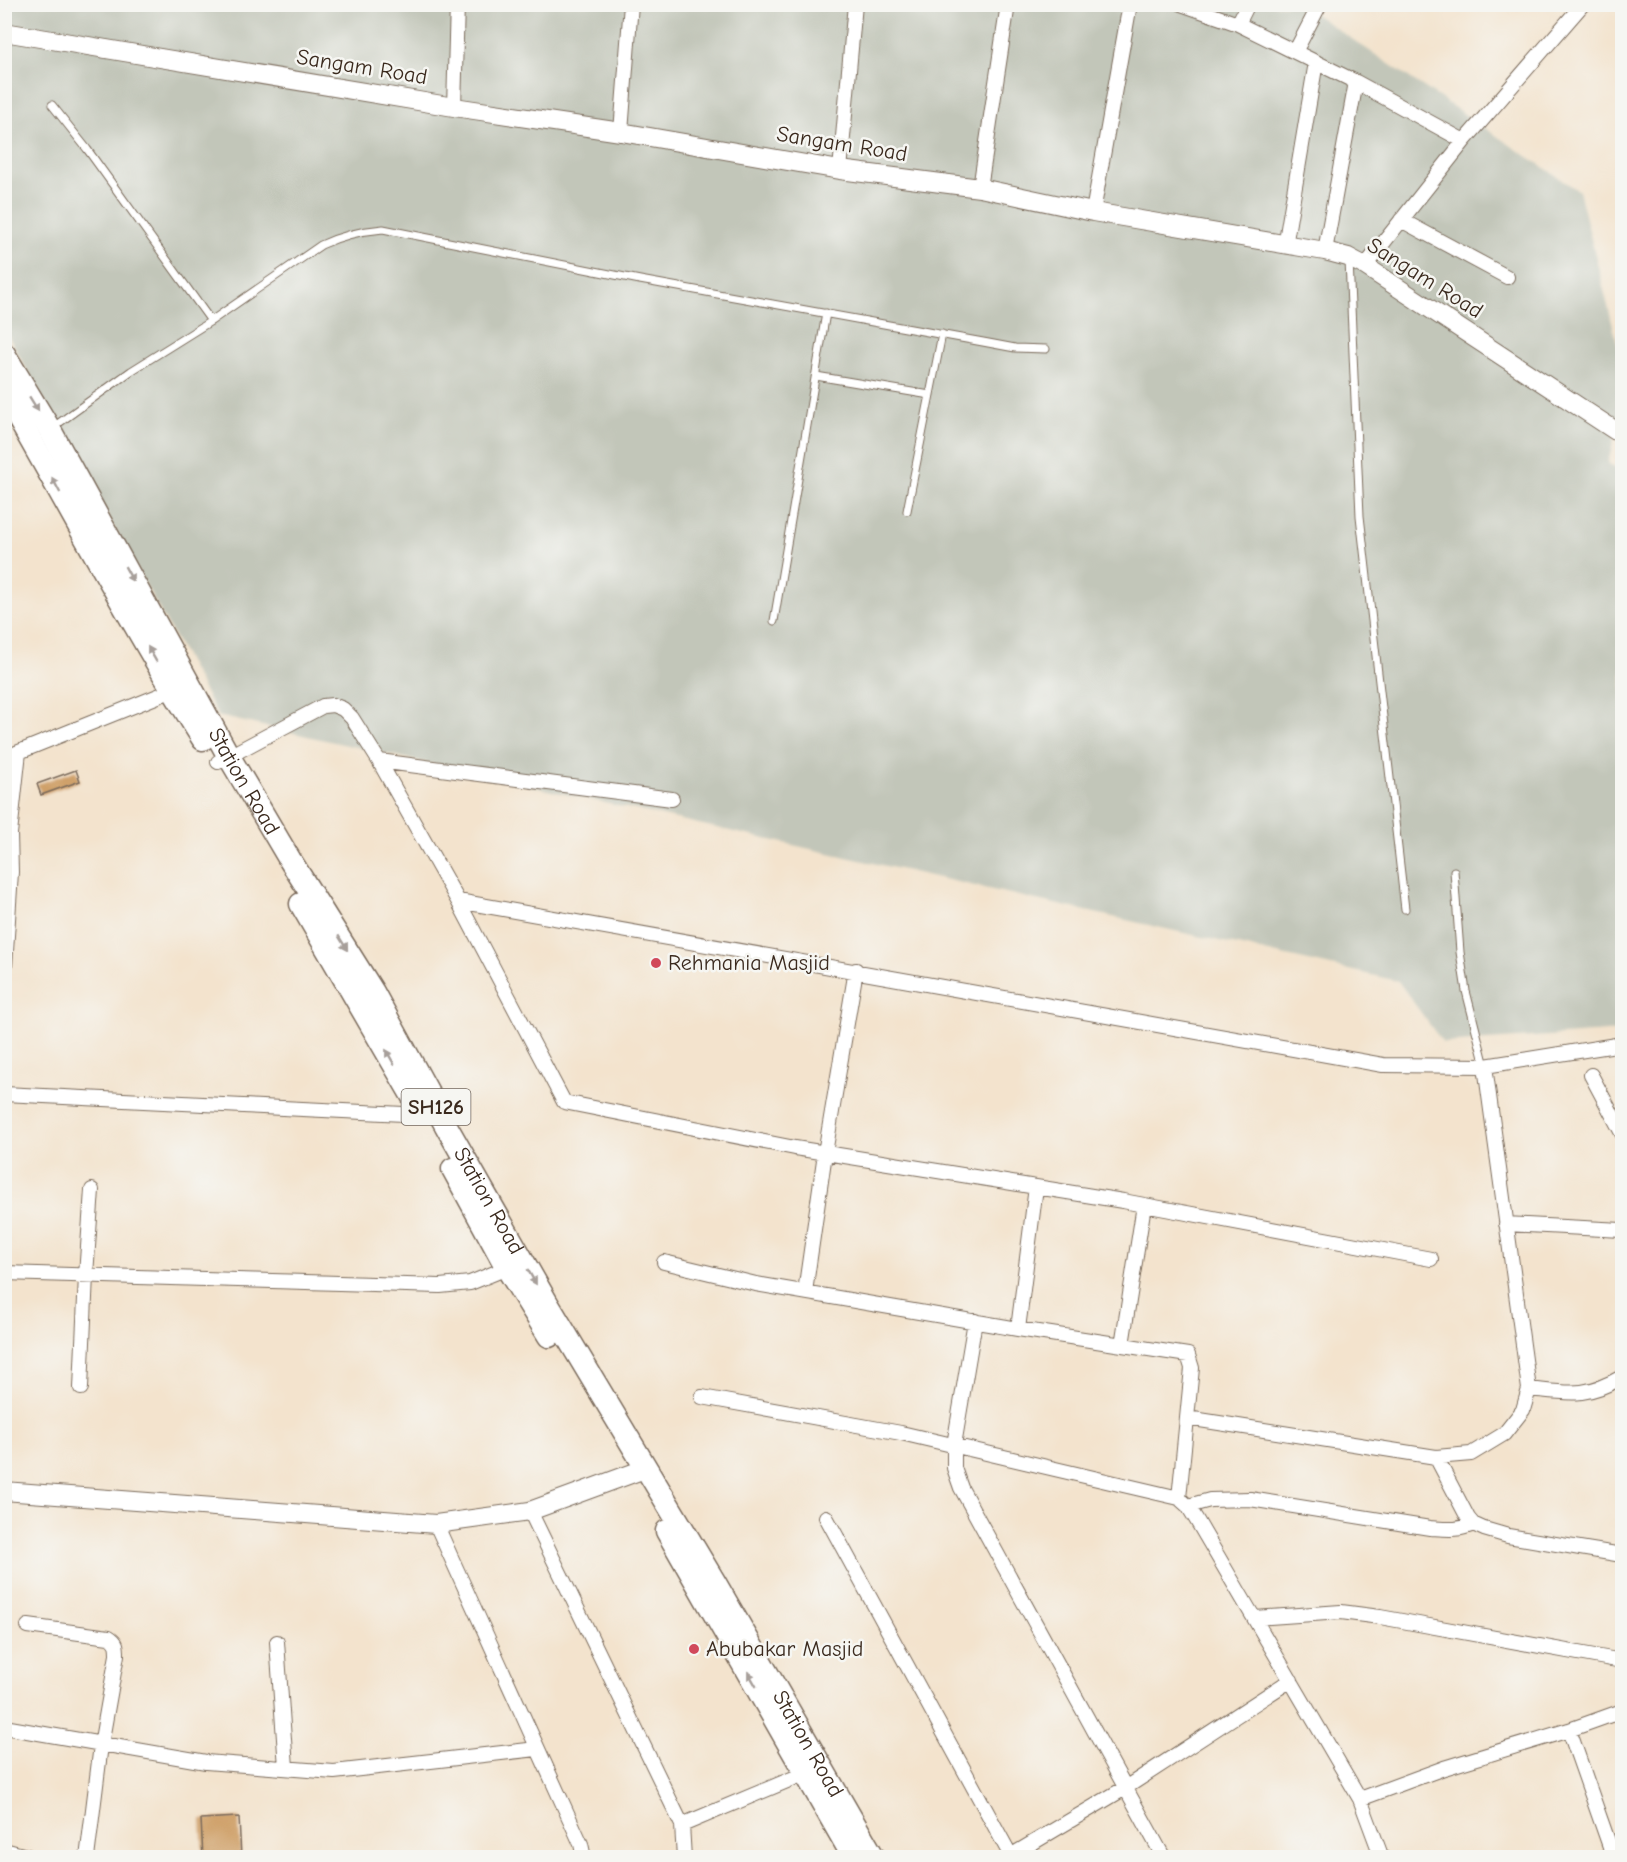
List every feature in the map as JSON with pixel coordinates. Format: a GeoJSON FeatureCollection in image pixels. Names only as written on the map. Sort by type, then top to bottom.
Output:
{"type":"FeatureCollection","features":[{"type":"Feature","properties":{"kind":"main road","name":"Station Road"},"geometry":{"type":"LineString","coordinates":[[4,354],[85,539],[180,686],[223,758],[424,1115],[507,1268],[640,1470],[780,1693],[874,1857]]}},
{"type":"Feature","properties":{"kind":"main road","name":"Station Road"},"geometry":{"type":"LineString","coordinates":[[4,393],[41,436]]}},
{"type":"Feature","properties":{"kind":"main road","name":"Station Road"},"geometry":{"type":"LineString","coordinates":[[223,758],[374,992],[449,1131],[854,1857]]}},
{"type":"Feature","properties":{"kind":"street"},"geometry":{"type":"LineString","coordinates":[[454,106],[457,4]]}},
{"type":"Feature","properties":{"kind":"street"},"geometry":{"type":"LineString","coordinates":[[621,132],[631,4]]}},
{"type":"Feature","properties":{"kind":"street"},"geometry":{"type":"LineString","coordinates":[[840,170],[855,4]]}},
{"type":"Feature","properties":{"kind":"street"},"geometry":{"type":"LineString","coordinates":[[980,188],[1008,4]]}},
{"type":"Feature","properties":{"kind":"street"},"geometry":{"type":"LineString","coordinates":[[1093,212],[1130,4]]}},
{"type":"Feature","properties":{"kind":"street"},"geometry":{"type":"LineString","coordinates":[[1181,4],[1238,24],[1356,82],[1464,141]]}},
{"type":"Feature","properties":{"kind":"street"},"geometry":{"type":"LineString","coordinates":[[1238,24],[1248,4]]}},
{"type":"Feature","properties":{"kind":"street"},"geometry":{"type":"LineString","coordinates":[[1295,52],[1320,4]]}},
{"type":"Feature","properties":{"kind":"street"},"geometry":{"type":"LineString","coordinates":[[1365,266],[1464,141],[1583,4]]}},
{"type":"Feature","properties":{"kind":"street","name":"Sangam Road"},"geometry":{"type":"LineString","coordinates":[[4,32],[621,132],[840,170],[980,188],[1093,212],[1348,257],[1623,435]]}},
{"type":"Feature","properties":{"kind":"street"},"geometry":{"type":"LineString","coordinates":[[1285,246],[1316,62]]}},
{"type":"Feature","properties":{"kind":"street"},"geometry":{"type":"LineString","coordinates":[[1324,252],[1356,82]]}},
{"type":"Feature","properties":{"kind":"street"},"geometry":{"type":"LineString","coordinates":[[1401,220],[1507,278]]}},
{"type":"Feature","properties":{"kind":"street"},"geometry":{"type":"LineString","coordinates":[[4,758],[180,686]]}},
{"type":"Feature","properties":{"kind":"street"},"geometry":{"type":"LineString","coordinates":[[223,758],[323,706],[333,705],[343,709],[352,718],[379,761],[458,901],[564,1102],[825,1153],[1144,1205],[1431,1259]]}},
{"type":"Feature","properties":{"kind":"street"},"geometry":{"type":"LineString","coordinates":[[4,983],[11,872],[10,834],[19,752]]}},
{"type":"Feature","properties":{"kind":"street"},"geometry":{"type":"LineString","coordinates":[[379,761],[672,799]]}},
{"type":"Feature","properties":{"kind":"street"},"geometry":{"type":"LineString","coordinates":[[458,901],[1383,1065],[1485,1066],[1623,1044]]}},
{"type":"Feature","properties":{"kind":"street"},"geometry":{"type":"LineString","coordinates":[[805,1292],[825,1153],[856,970]]}},
{"type":"Feature","properties":{"kind":"street"},"geometry":{"type":"LineString","coordinates":[[1187,1418],[1437,1457],[1472,1454],[1504,1434],[1523,1410],[1529,1389],[1485,1066]]}},
{"type":"Feature","properties":{"kind":"street"},"geometry":{"type":"LineString","coordinates":[[1592,1075],[1623,1133]]}},
{"type":"Feature","properties":{"kind":"street"},"geometry":{"type":"LineString","coordinates":[[4,1094],[424,1115]]}},
{"type":"Feature","properties":{"kind":"street"},"geometry":{"type":"LineString","coordinates":[[1017,1329],[1036,1187]]}},
{"type":"Feature","properties":{"kind":"street"},"geometry":{"type":"LineString","coordinates":[[81,1388],[92,1190]]}},
{"type":"Feature","properties":{"kind":"street"},"geometry":{"type":"LineString","coordinates":[[1122,1345],[1144,1205]]}},
{"type":"Feature","properties":{"kind":"street"},"geometry":{"type":"LineString","coordinates":[[1506,1224],[1623,1230]]}},
{"type":"Feature","properties":{"kind":"street"},"geometry":{"type":"LineString","coordinates":[[664,1262],[756,1284],[1017,1329],[1188,1355],[1192,1368],[1183,1502],[1255,1618],[1360,1799],[1382,1857]]}},
{"type":"Feature","properties":{"kind":"street"},"geometry":{"type":"LineString","coordinates":[[4,1273],[440,1286],[470,1283],[507,1268]]}},
{"type":"Feature","properties":{"kind":"street"},"geometry":{"type":"LineString","coordinates":[[975,1322],[954,1445],[954,1468],[961,1488],[1164,1857]]}},
{"type":"Feature","properties":{"kind":"street"},"geometry":{"type":"LineString","coordinates":[[1529,1389],[1581,1393],[1603,1388],[1623,1377]]}},
{"type":"Feature","properties":{"kind":"street"},"geometry":{"type":"LineString","coordinates":[[702,1397],[902,1433],[1183,1502],[1250,1499],[1430,1528],[1454,1530],[1473,1524]]}},
{"type":"Feature","properties":{"kind":"street"},"geometry":{"type":"LineString","coordinates":[[1437,1457],[1473,1524],[1508,1536],[1623,1555]]}},
{"type":"Feature","properties":{"kind":"street"},"geometry":{"type":"LineString","coordinates":[[4,1491],[436,1524],[530,1511],[640,1470]]}},
{"type":"Feature","properties":{"kind":"street"},"geometry":{"type":"LineString","coordinates":[[530,1511],[664,1783],[682,1825],[684,1857]]}},
{"type":"Feature","properties":{"kind":"street"},"geometry":{"type":"LineString","coordinates":[[826,1517],[1010,1857],[1125,1788],[1291,1680]]}},
{"type":"Feature","properties":{"kind":"street"},"geometry":{"type":"LineString","coordinates":[[436,1524],[581,1844],[584,1857]]}},
{"type":"Feature","properties":{"kind":"street"},"geometry":{"type":"LineString","coordinates":[[1255,1618],[1341,1612],[1623,1661]]}},
{"type":"Feature","properties":{"kind":"street"},"geometry":{"type":"LineString","coordinates":[[28,1626],[109,1637],[117,1645],[101,1745],[87,1857]]}},
{"type":"Feature","properties":{"kind":"street"},"geometry":{"type":"LineString","coordinates":[[277,1642],[286,1767]]}},
{"type":"Feature","properties":{"kind":"street"},"geometry":{"type":"LineString","coordinates":[[1360,1799],[1444,1768],[1623,1711]]}},
{"type":"Feature","properties":{"kind":"street"},"geometry":{"type":"LineString","coordinates":[[4,1727],[242,1767],[286,1767],[334,1772],[537,1749]]}},
{"type":"Feature","properties":{"kind":"street"},"geometry":{"type":"LineString","coordinates":[[1569,1730],[1614,1857]]}},
{"type":"Feature","properties":{"kind":"street"},"geometry":{"type":"LineString","coordinates":[[682,1825],[806,1773]]}},
{"type":"Feature","properties":{"kind":"street"},"geometry":{"type":"LineString","coordinates":[[7,1853],[34,1857]]}},
{"type":"Feature","properties":{"kind":"lane"},"geometry":{"type":"LineString","coordinates":[[52,105],[87,149],[211,321]]}},
{"type":"Feature","properties":{"kind":"lane"},"geometry":{"type":"LineString","coordinates":[[41,436],[131,370],[211,321],[321,245],[337,237],[359,231],[383,229],[640,280],[1016,348],[1046,350]]}},
{"type":"Feature","properties":{"kind":"lane"},"geometry":{"type":"LineString","coordinates":[[1348,257],[1360,516],[1405,909]]}},
{"type":"Feature","properties":{"kind":"lane"},"geometry":{"type":"LineString","coordinates":[[774,621],[826,313]]}},
{"type":"Feature","properties":{"kind":"lane"},"geometry":{"type":"LineString","coordinates":[[907,511],[942,334]]}},
{"type":"Feature","properties":{"kind":"lane"},"geometry":{"type":"LineString","coordinates":[[816,376],[930,395]]}},
{"type":"Feature","properties":{"kind":"lane"},"geometry":{"type":"LineString","coordinates":[[1454,871],[1460,952],[1466,991],[1485,1066]]}},
{"type":"Feature","properties":{"kind":"shaded area"},"geometry":{"type":"Polygon","coordinates":[[[4,5],[1301,5],[1579,191],[1622,362],[1622,407],[1608,463],[1622,473],[1622,1031],[1443,1043],[1398,981],[218,716],[5,330],[4,5]]]}},
{"type":"Feature","properties":{"kind":"building"},"geometry":{"type":"Polygon","coordinates":[[[76,770],[80,781],[41,795],[37,784],[76,770]]]}},
{"type":"Feature","properties":{"kind":"building"},"geometry":{"type":"Polygon","coordinates":[[[239,1817],[241,1858],[203,1858],[201,1819],[239,1817]]]}},
{"type":"Feature","properties":{"kind":"place","name":"Rehmania Masjid"},"geometry":{"type":"Point","coordinates":[656,963]}},
{"type":"Feature","properties":{"kind":"place","name":"Abubakar Masjid"},"geometry":{"type":"Point","coordinates":[694,1649]}}]}
